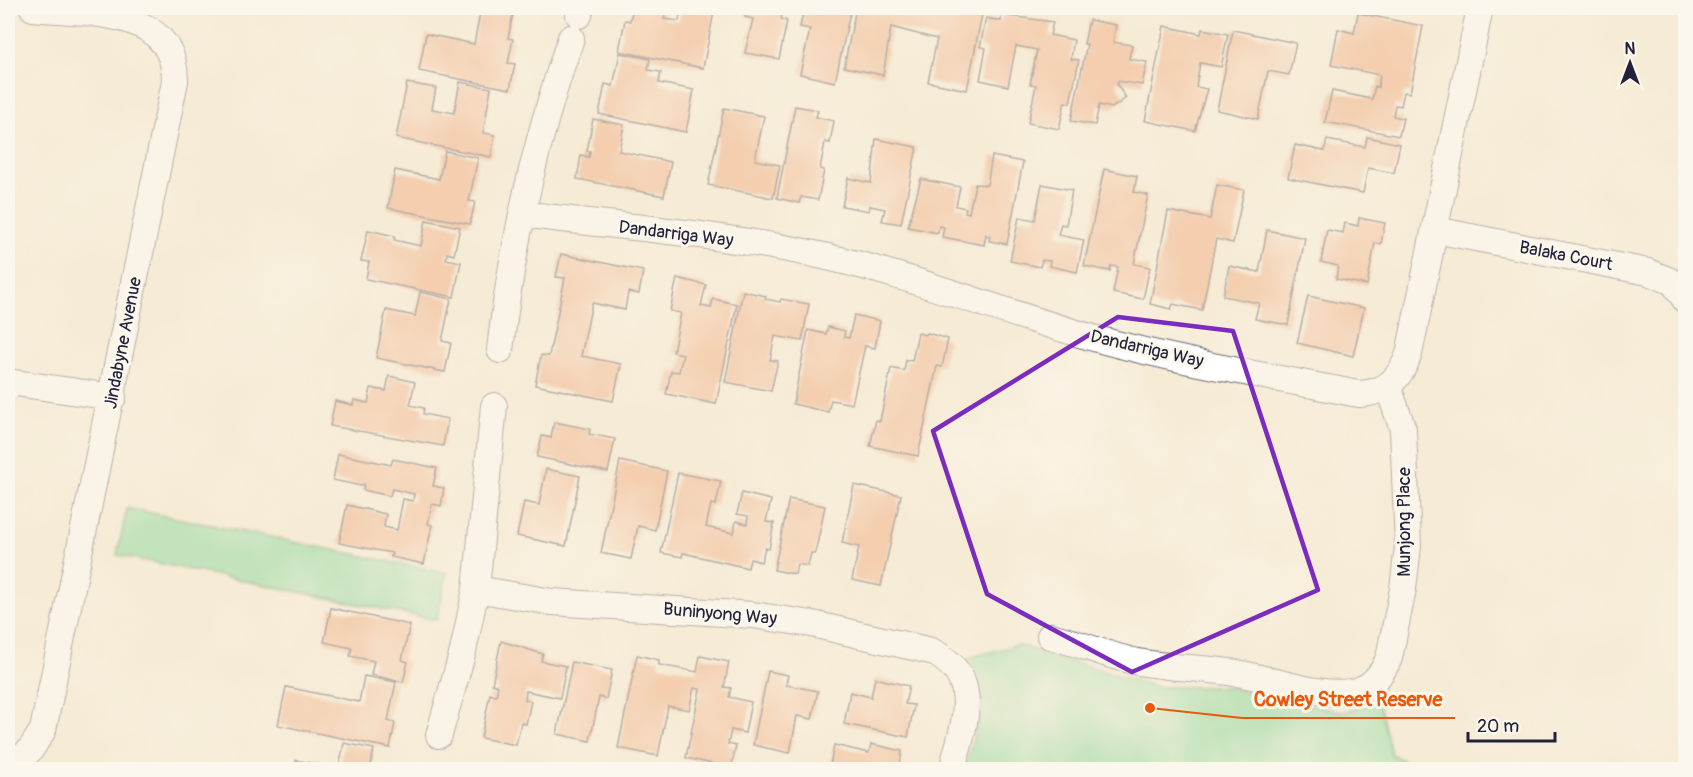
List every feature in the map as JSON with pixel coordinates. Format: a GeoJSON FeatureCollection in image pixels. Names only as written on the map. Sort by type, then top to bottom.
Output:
{"type":"FeatureCollection","features":[{"type":"Feature","properties":{"kind":"street","name":"Jindabyne Avenue"},"geometry":{"type":"LineString","coordinates":[[8,763],[16,763],[31,749],[43,730],[113,397],[175,81],[175,68],[171,54],[162,39],[150,27],[138,22],[33,8]]}},
{"type":"Feature","properties":{"kind":"street"},"geometry":{"type":"LineString","coordinates":[[1388,387],[1404,368],[1409,354],[1480,8]]}},
{"type":"Feature","properties":{"kind":"street"},"geometry":{"type":"LineString","coordinates":[[501,350],[506,300],[540,135],[577,20]]}},
{"type":"Feature","properties":{"kind":"street","name":"Dandarriga Way"},"geometry":{"type":"LineString","coordinates":[[522,214],[801,252],[927,283],[1046,324],[1104,341],[1359,394],[1373,394],[1388,387]]}},
{"type":"Feature","properties":{"kind":"street","name":"Balaka Court"},"geometry":{"type":"LineString","coordinates":[[1435,230],[1648,272],[1673,282],[1686,301]]}},
{"type":"Feature","properties":{"kind":"street"},"geometry":{"type":"LineString","coordinates":[[8,382],[113,397]]}},
{"type":"Feature","properties":{"kind":"street","name":"Munjong Place"},"geometry":{"type":"LineString","coordinates":[[1050,636],[1134,661],[1167,667],[1241,674],[1334,693],[1369,686],[1384,669],[1389,658],[1407,565],[1403,429],[1388,387]]}},
{"type":"Feature","properties":{"kind":"street"},"geometry":{"type":"LineString","coordinates":[[439,735],[463,651],[476,589],[494,406]]}},
{"type":"Feature","properties":{"kind":"street","name":"Buninyong Way"},"geometry":{"type":"LineString","coordinates":[[476,589],[552,602],[609,607],[696,610],[812,624],[932,651],[948,659],[967,694],[967,706],[952,770]]}},
{"type":"Feature","properties":{"kind":"highlighted area"},"geometry":{"type":"Polygon","coordinates":[[[1118,317],[1233,331],[1318,590],[1132,672],[987,594],[933,431],[1118,317]]]}},
{"type":"Feature","properties":{"kind":"green space"},"geometry":{"type":"Polygon","coordinates":[[[127,508],[447,573],[437,620],[117,555],[127,508]]]}},
{"type":"Feature","properties":{"kind":"green space"},"geometry":{"type":"Polygon","coordinates":[[[1017,645],[1157,687],[1227,687],[1342,712],[1379,703],[1391,754],[1419,769],[964,770],[976,727],[980,700],[975,673],[968,658],[1017,645]]]}},
{"type":"Feature","properties":{"kind":"building"},"geometry":{"type":"Polygon","coordinates":[[[481,8],[513,14],[508,38],[513,39],[508,63],[515,64],[510,89],[419,71],[426,34],[474,44],[481,8]]]}},
{"type":"Feature","properties":{"kind":"building"},"geometry":{"type":"Polygon","coordinates":[[[633,8],[666,8],[664,19],[679,21],[681,8],[714,12],[703,68],[619,51],[625,20],[630,21],[633,8]]]}},
{"type":"Feature","properties":{"kind":"building"},"geometry":{"type":"Polygon","coordinates":[[[747,8],[783,8],[781,19],[787,21],[779,59],[745,53],[753,19],[745,17],[747,8]]]}},
{"type":"Feature","properties":{"kind":"building"},"geometry":{"type":"Polygon","coordinates":[[[804,8],[851,8],[835,82],[800,74],[810,29],[800,27],[804,8]]]}},
{"type":"Feature","properties":{"kind":"building"},"geometry":{"type":"Polygon","coordinates":[[[856,8],[949,8],[982,14],[967,90],[928,82],[937,39],[891,27],[883,75],[844,67],[856,8]]]}},
{"type":"Feature","properties":{"kind":"building"},"geometry":{"type":"Polygon","coordinates":[[[1358,13],[1423,26],[1410,93],[1404,92],[1401,106],[1395,105],[1393,116],[1403,118],[1399,136],[1325,122],[1332,91],[1372,99],[1375,86],[1378,87],[1380,75],[1331,65],[1338,29],[1354,33],[1358,13]]]}},
{"type":"Feature","properties":{"kind":"building"},"geometry":{"type":"Polygon","coordinates":[[[1002,15],[1053,22],[1050,35],[1074,40],[1071,59],[1079,60],[1070,103],[1065,102],[1059,129],[1028,123],[1036,85],[1030,84],[1037,50],[1016,46],[1008,86],[980,80],[986,48],[980,47],[986,18],[1001,21],[1002,15]]]}},
{"type":"Feature","properties":{"kind":"building"},"geometry":{"type":"Polygon","coordinates":[[[1089,20],[1116,25],[1113,42],[1132,45],[1129,59],[1147,62],[1142,85],[1118,81],[1117,85],[1126,98],[1112,108],[1099,105],[1095,125],[1071,121],[1087,44],[1084,44],[1089,20]]]}},
{"type":"Feature","properties":{"kind":"building"},"geometry":{"type":"Polygon","coordinates":[[[1164,26],[1201,34],[1202,29],[1228,34],[1221,67],[1200,63],[1196,87],[1207,89],[1195,131],[1145,121],[1164,26]]]}},
{"type":"Feature","properties":{"kind":"building"},"geometry":{"type":"Polygon","coordinates":[[[1233,30],[1296,43],[1289,75],[1268,71],[1258,119],[1217,110],[1233,30]]]}},
{"type":"Feature","properties":{"kind":"building"},"geometry":{"type":"Polygon","coordinates":[[[620,53],[650,59],[648,70],[661,72],[659,83],[694,90],[686,132],[599,114],[605,84],[613,86],[620,53]]]}},
{"type":"Feature","properties":{"kind":"building"},"geometry":{"type":"Polygon","coordinates":[[[460,82],[491,88],[483,133],[495,135],[491,157],[396,138],[407,83],[436,88],[432,109],[454,113],[460,82]]]}},
{"type":"Feature","properties":{"kind":"building"},"geometry":{"type":"Polygon","coordinates":[[[795,106],[818,110],[816,117],[834,121],[830,143],[825,142],[820,169],[824,170],[818,200],[801,197],[799,203],[777,198],[795,106]]]}},
{"type":"Feature","properties":{"kind":"building"},"geometry":{"type":"Polygon","coordinates":[[[724,108],[764,116],[755,160],[780,165],[773,198],[708,185],[724,108]]]}},
{"type":"Feature","properties":{"kind":"building"},"geometry":{"type":"Polygon","coordinates":[[[593,119],[624,125],[619,151],[671,162],[664,196],[577,179],[581,155],[589,157],[590,151],[587,151],[593,119]]]}},
{"type":"Feature","properties":{"kind":"building"},"geometry":{"type":"Polygon","coordinates":[[[1367,137],[1400,144],[1394,173],[1368,168],[1363,193],[1288,178],[1295,145],[1324,151],[1327,140],[1365,147],[1367,137]]]}},
{"type":"Feature","properties":{"kind":"building"},"geometry":{"type":"Polygon","coordinates":[[[876,139],[917,147],[901,224],[882,221],[885,209],[870,206],[869,211],[842,206],[848,178],[871,183],[876,139]]]}},
{"type":"Feature","properties":{"kind":"building"},"geometry":{"type":"Polygon","coordinates":[[[445,151],[478,158],[469,201],[475,202],[470,224],[388,208],[395,170],[439,179],[445,151]]]}},
{"type":"Feature","properties":{"kind":"building"},"geometry":{"type":"Polygon","coordinates":[[[992,156],[1023,162],[1007,244],[989,241],[990,236],[986,235],[984,245],[942,237],[944,227],[939,226],[938,233],[908,227],[921,179],[960,187],[956,206],[966,208],[965,212],[969,213],[975,184],[987,185],[992,156]]]}},
{"type":"Feature","properties":{"kind":"building"},"geometry":{"type":"Polygon","coordinates":[[[1104,169],[1137,176],[1134,192],[1148,195],[1134,264],[1150,267],[1143,299],[1113,293],[1118,267],[1111,266],[1110,271],[1084,266],[1104,169]]]}},
{"type":"Feature","properties":{"kind":"building"},"geometry":{"type":"Polygon","coordinates":[[[1042,184],[1072,190],[1066,225],[1061,224],[1058,235],[1084,240],[1077,272],[1049,266],[1050,261],[1042,260],[1040,267],[1010,261],[1019,217],[1035,220],[1042,184]]]}},
{"type":"Feature","properties":{"kind":"building"},"geometry":{"type":"Polygon","coordinates":[[[1217,185],[1244,190],[1233,243],[1216,239],[1202,310],[1173,304],[1171,309],[1150,304],[1168,211],[1210,219],[1217,185]]]}},
{"type":"Feature","properties":{"kind":"building"},"geometry":{"type":"Polygon","coordinates":[[[1359,218],[1385,223],[1381,244],[1375,243],[1367,285],[1336,279],[1338,266],[1321,262],[1327,230],[1343,233],[1345,223],[1358,226],[1359,218]]]}},
{"type":"Feature","properties":{"kind":"building"},"geometry":{"type":"Polygon","coordinates":[[[426,220],[460,227],[454,255],[447,253],[446,259],[461,262],[454,297],[366,279],[369,262],[361,261],[368,230],[395,236],[394,240],[421,246],[426,220]]]}},
{"type":"Feature","properties":{"kind":"building"},"geometry":{"type":"Polygon","coordinates":[[[1267,230],[1305,238],[1288,325],[1255,319],[1259,303],[1223,296],[1229,266],[1259,272],[1267,230]]]}},
{"type":"Feature","properties":{"kind":"building"},"geometry":{"type":"Polygon","coordinates":[[[561,254],[643,271],[639,294],[628,292],[625,310],[592,303],[581,356],[621,364],[613,401],[535,385],[541,355],[549,356],[565,278],[556,277],[561,254]]]}},
{"type":"Feature","properties":{"kind":"building"},"geometry":{"type":"Polygon","coordinates":[[[677,278],[706,285],[701,306],[711,308],[713,299],[737,304],[716,404],[666,394],[671,371],[679,372],[683,354],[673,352],[681,313],[670,311],[677,278]]]}},
{"type":"Feature","properties":{"kind":"building"},"geometry":{"type":"Polygon","coordinates":[[[743,291],[780,302],[781,299],[809,304],[802,341],[775,336],[770,360],[778,361],[771,391],[725,382],[743,291]]]}},
{"type":"Feature","properties":{"kind":"building"},"geometry":{"type":"Polygon","coordinates":[[[420,292],[451,299],[442,341],[451,343],[445,372],[376,358],[386,310],[415,316],[420,292]]]}},
{"type":"Feature","properties":{"kind":"building"},"geometry":{"type":"Polygon","coordinates":[[[1308,296],[1364,308],[1353,356],[1297,343],[1308,296]]]}},
{"type":"Feature","properties":{"kind":"building"},"geometry":{"type":"Polygon","coordinates":[[[854,315],[880,321],[875,348],[865,346],[852,404],[831,400],[828,412],[793,404],[808,330],[826,334],[828,327],[845,331],[844,337],[849,338],[854,315]]]}},
{"type":"Feature","properties":{"kind":"building"},"geometry":{"type":"Polygon","coordinates":[[[918,333],[948,339],[942,367],[937,366],[918,456],[870,446],[876,420],[880,421],[891,368],[904,371],[906,360],[912,361],[918,333]]]}},
{"type":"Feature","properties":{"kind":"building"},"geometry":{"type":"Polygon","coordinates":[[[389,376],[415,382],[410,405],[424,408],[423,414],[448,419],[443,446],[330,426],[335,401],[353,405],[354,400],[368,403],[371,388],[386,391],[389,376]]]}},
{"type":"Feature","properties":{"kind":"building"},"geometry":{"type":"Polygon","coordinates":[[[554,422],[590,429],[589,434],[615,439],[608,472],[537,457],[542,436],[551,438],[554,422]]]}},
{"type":"Feature","properties":{"kind":"building"},"geometry":{"type":"Polygon","coordinates":[[[338,454],[391,465],[393,459],[437,468],[433,486],[444,488],[441,506],[432,504],[428,524],[432,525],[424,564],[391,557],[392,553],[339,543],[347,505],[386,514],[384,527],[397,530],[403,499],[413,501],[414,494],[392,489],[390,496],[363,490],[364,484],[361,486],[333,480],[338,454]]]}},
{"type":"Feature","properties":{"kind":"building"},"geometry":{"type":"Polygon","coordinates":[[[620,461],[667,471],[655,530],[638,526],[631,559],[601,553],[620,461]]]}},
{"type":"Feature","properties":{"kind":"building"},"geometry":{"type":"Polygon","coordinates":[[[546,469],[580,476],[566,546],[517,536],[524,502],[539,505],[546,469]]]}},
{"type":"Feature","properties":{"kind":"building"},"geometry":{"type":"Polygon","coordinates":[[[678,473],[721,481],[716,505],[711,504],[706,527],[734,533],[736,521],[747,524],[748,516],[737,514],[742,493],[771,500],[766,522],[774,523],[769,549],[765,548],[761,562],[750,559],[748,568],[683,553],[682,557],[661,553],[678,473]]]}},
{"type":"Feature","properties":{"kind":"building"},"geometry":{"type":"Polygon","coordinates":[[[854,485],[901,495],[881,586],[852,580],[859,547],[842,543],[854,485]]]}},
{"type":"Feature","properties":{"kind":"building"},"geometry":{"type":"Polygon","coordinates":[[[789,499],[825,506],[815,554],[811,553],[808,566],[797,564],[795,574],[774,570],[789,499]]]}},
{"type":"Feature","properties":{"kind":"building"},"geometry":{"type":"Polygon","coordinates":[[[331,608],[410,625],[402,660],[408,662],[403,682],[371,675],[374,661],[350,656],[352,648],[324,642],[331,608]]]}},
{"type":"Feature","properties":{"kind":"building"},"geometry":{"type":"Polygon","coordinates":[[[501,641],[543,654],[541,661],[566,666],[560,698],[526,691],[525,700],[531,701],[526,724],[521,723],[516,745],[481,738],[490,694],[496,696],[498,686],[492,684],[501,641]]]}},
{"type":"Feature","properties":{"kind":"building"},"geometry":{"type":"Polygon","coordinates":[[[637,655],[659,660],[659,665],[697,672],[700,656],[729,662],[724,687],[731,688],[729,697],[751,702],[745,733],[731,730],[728,744],[736,746],[731,768],[686,758],[700,689],[694,688],[689,710],[668,706],[658,756],[618,748],[637,655]]]}},
{"type":"Feature","properties":{"kind":"building"},"geometry":{"type":"Polygon","coordinates":[[[572,662],[612,670],[606,699],[599,697],[590,741],[557,734],[572,662]]]}},
{"type":"Feature","properties":{"kind":"building"},"geometry":{"type":"Polygon","coordinates":[[[768,671],[788,675],[786,685],[818,691],[812,719],[797,716],[790,753],[753,745],[768,671]]]}},
{"type":"Feature","properties":{"kind":"building"},"geometry":{"type":"Polygon","coordinates":[[[364,676],[396,682],[388,721],[395,723],[390,748],[278,725],[286,687],[359,702],[364,676]]]}},
{"type":"Feature","properties":{"kind":"building"},"geometry":{"type":"Polygon","coordinates":[[[875,678],[909,686],[905,704],[914,705],[908,737],[844,724],[850,692],[871,697],[875,678]]]}},
{"type":"Feature","properties":{"kind":"building"},"geometry":{"type":"Polygon","coordinates":[[[344,743],[374,749],[370,770],[294,770],[296,760],[339,768],[344,743]]]}},
{"type":"Feature","properties":{"kind":"building"},"geometry":{"type":"Polygon","coordinates":[[[871,744],[902,751],[899,770],[829,770],[834,745],[869,753],[871,744]]]}},
{"type":"Feature","properties":{"kind":"place","name":"Cowley Street Reserve"},"geometry":{"type":"Point","coordinates":[1150,708]}}]}
